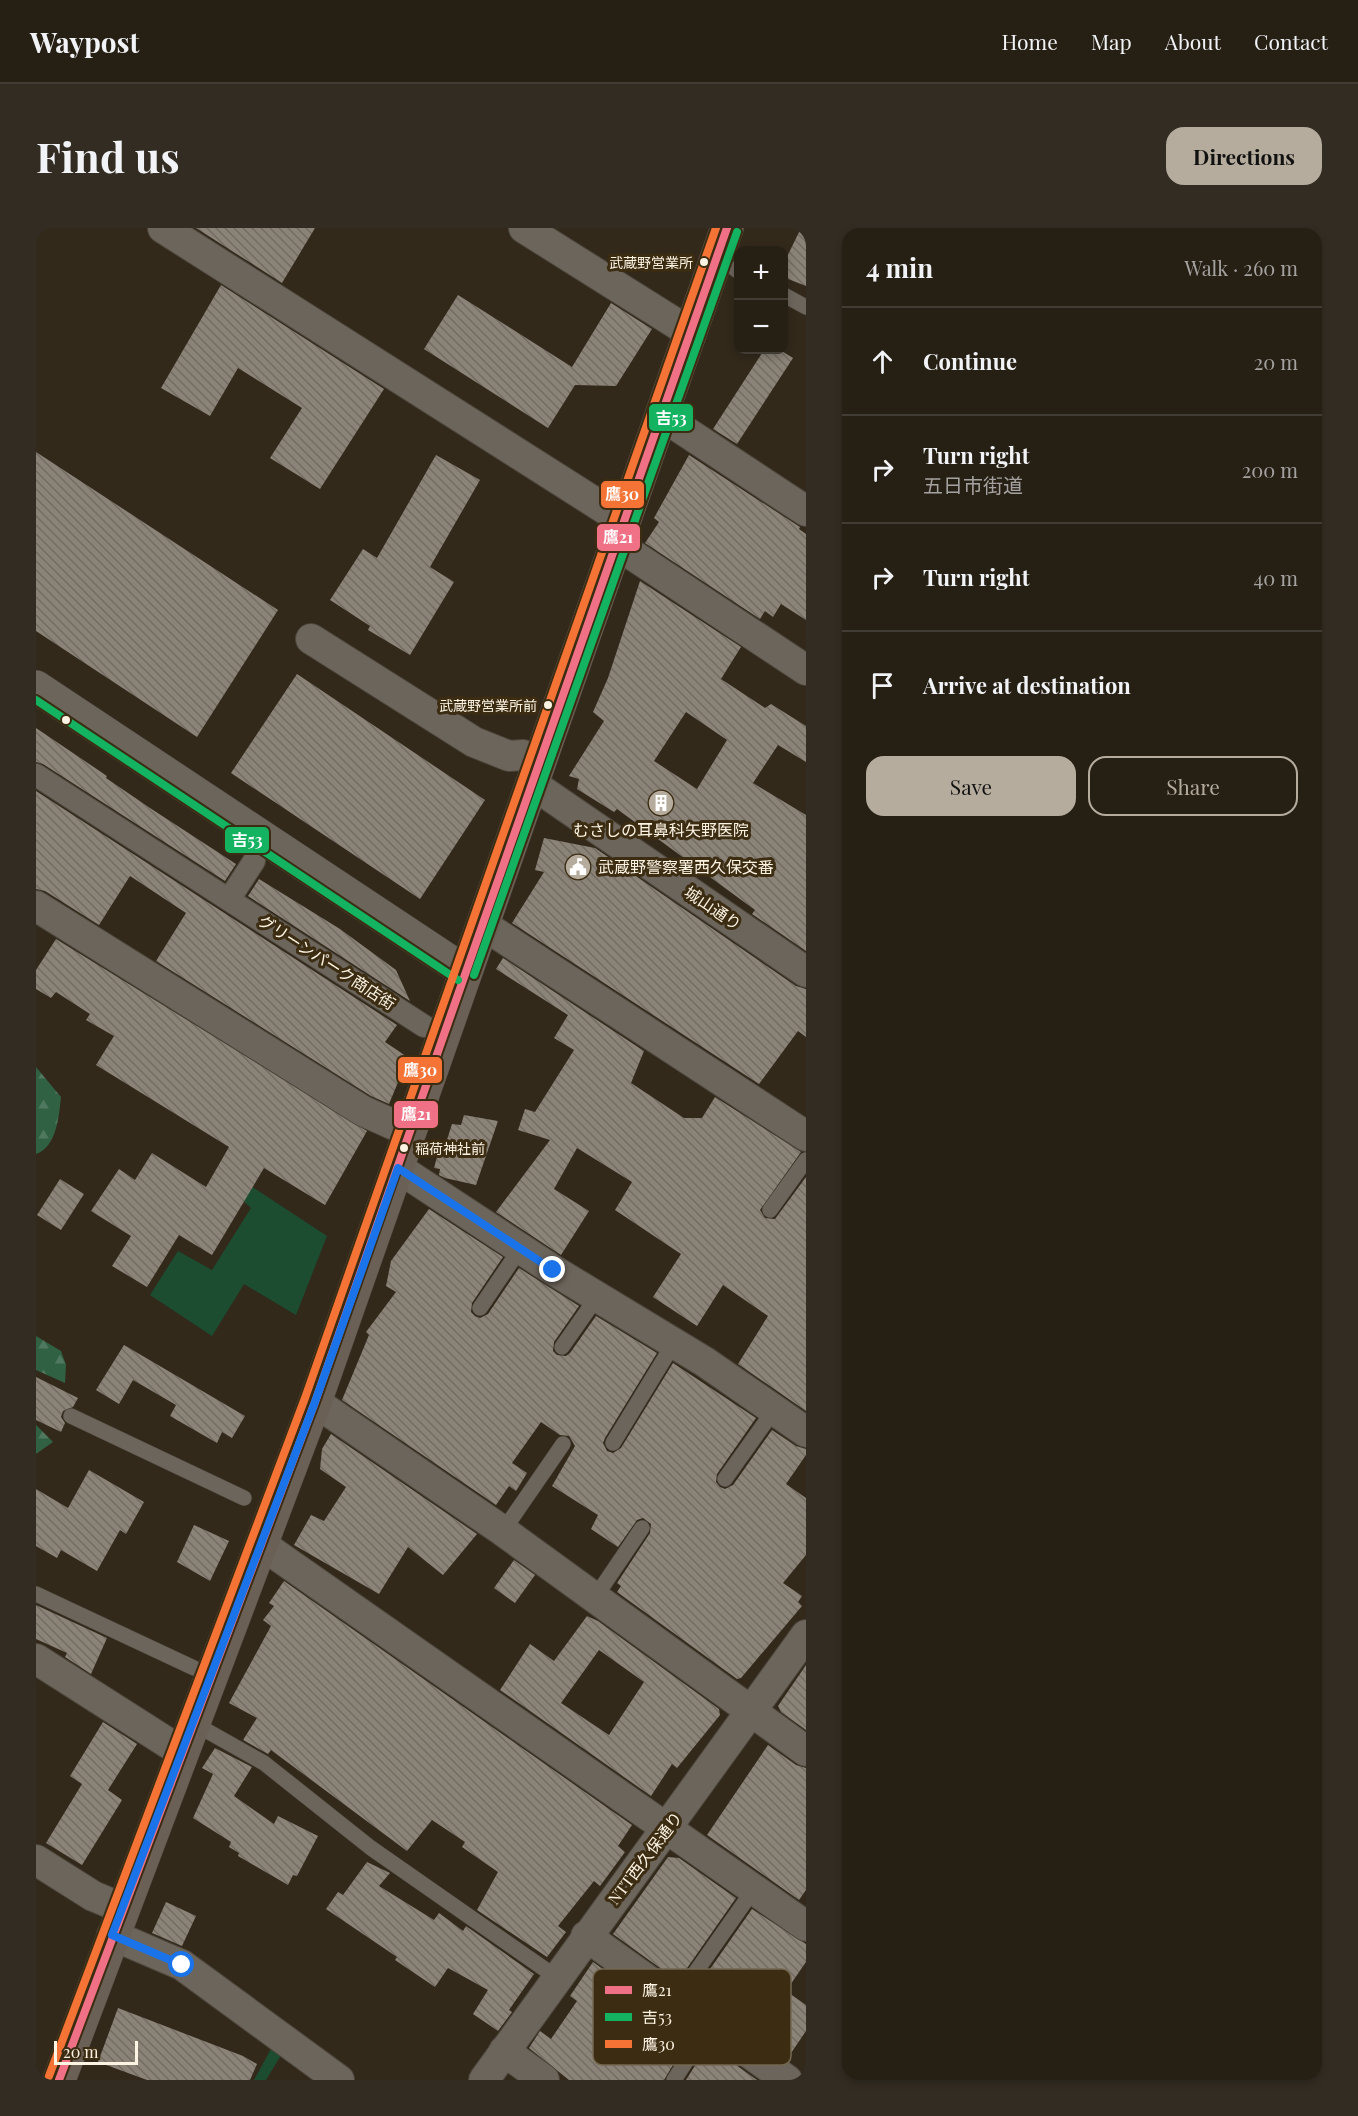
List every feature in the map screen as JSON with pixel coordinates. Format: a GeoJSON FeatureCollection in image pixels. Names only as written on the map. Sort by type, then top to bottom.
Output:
{"type":"FeatureCollection","features":[{"type":"Feature","properties":{"kind":"main road"},"geometry":{"type":"LineString","coordinates":[[59,2080],[315,1402],[482,924],[527,769],[620,532],[727,228]]}},
{"type":"Feature","properties":{"kind":"street"},"geometry":{"type":"LineString","coordinates":[[163,228],[620,532],[806,670]]}},
{"type":"Feature","properties":{"kind":"street"},"geometry":{"type":"LineString","coordinates":[[524,228],[691,333]]}},
{"type":"Feature","properties":{"kind":"street"},"geometry":{"type":"LineString","coordinates":[[662,416],[806,511]]}},
{"type":"Feature","properties":{"kind":"street"},"geometry":{"type":"LineString","coordinates":[[311,639],[474,742],[509,756],[527,769]]}},
{"type":"Feature","properties":{"kind":"street"},"geometry":{"type":"LineString","coordinates":[[36,687],[464,971]]}},
{"type":"Feature","properties":{"kind":"street","name":"城山通り"},"geometry":{"type":"LineString","coordinates":[[527,769],[806,972]]}},
{"type":"Feature","properties":{"kind":"street","name":"グリーンパーク商店街"},"geometry":{"type":"LineString","coordinates":[[36,775],[230,898],[424,1026]]}},
{"type":"Feature","properties":{"kind":"street"},"geometry":{"type":"LineString","coordinates":[[230,898],[254,861]]}},
{"type":"Feature","properties":{"kind":"street"},"geometry":{"type":"LineString","coordinates":[[36,906],[363,1112],[410,1132]]}},
{"type":"Feature","properties":{"kind":"street"},"geometry":{"type":"LineString","coordinates":[[482,924],[806,1136]]}},
{"type":"Feature","properties":{"kind":"street"},"geometry":{"type":"LineString","coordinates":[[398,1168],[520,1249],[674,1343],[806,1432]]}},
{"type":"Feature","properties":{"kind":"street"},"geometry":{"type":"LineString","coordinates":[[315,1402],[502,1531],[806,1751]]}},
{"type":"Feature","properties":{"kind":"street"},"geometry":{"type":"LineString","coordinates":[[261,1544],[806,1926]]}},
{"type":"Feature","properties":{"kind":"street","name":"NTT西久保通り"},"geometry":{"type":"LineString","coordinates":[[484,2080],[556,1977],[668,1828],[806,1635]]}},
{"type":"Feature","properties":{"kind":"street"},"geometry":{"type":"LineString","coordinates":[[36,1659],[188,1738]]}},
{"type":"Feature","properties":{"kind":"street"},"geometry":{"type":"LineString","coordinates":[[36,1860],[93,1896],[117,1922],[182,1965],[339,2080]]}},
{"type":"Feature","properties":{"kind":"street"},"geometry":{"type":"LineString","coordinates":[[586,1936],[632,1969]]}},
{"type":"Feature","properties":{"kind":"street"},"geometry":{"type":"LineString","coordinates":[[504,2051],[544,2080]]}},
{"type":"Feature","properties":{"kind":"street"},"geometry":{"type":"LineString","coordinates":[[766,2065],[787,2080]]}},
{"type":"Feature","properties":{"kind":"lane"},"geometry":{"type":"LineString","coordinates":[[788,298],[806,307]]}},
{"type":"Feature","properties":{"kind":"lane"},"geometry":{"type":"LineString","coordinates":[[770,1210],[806,1160]]}},
{"type":"Feature","properties":{"kind":"lane"},"geometry":{"type":"LineString","coordinates":[[480,1308],[520,1249]]}},
{"type":"Feature","properties":{"kind":"lane"},"geometry":{"type":"LineString","coordinates":[[562,1347],[597,1296]]}},
{"type":"Feature","properties":{"kind":"lane"},"geometry":{"type":"LineString","coordinates":[[613,1443],[674,1343]]}},
{"type":"Feature","properties":{"kind":"lane"},"geometry":{"type":"LineString","coordinates":[[725,1479],[774,1410]]}},
{"type":"Feature","properties":{"kind":"lane"},"geometry":{"type":"LineString","coordinates":[[71,1416],[243,1498]]}},
{"type":"Feature","properties":{"kind":"lane"},"geometry":{"type":"LineString","coordinates":[[502,1531],[563,1444]]}},
{"type":"Feature","properties":{"kind":"lane"},"geometry":{"type":"LineString","coordinates":[[594,1599],[642,1528]]}},
{"type":"Feature","properties":{"kind":"lane"},"geometry":{"type":"LineString","coordinates":[[36,1594],[194,1668]]}},
{"type":"Feature","properties":{"kind":"lane"},"geometry":{"type":"LineString","coordinates":[[188,1738],[264,1763],[371,1848],[556,1977]]}},
{"type":"Feature","properties":{"kind":"lane"},"geometry":{"type":"LineString","coordinates":[[698,1969],[754,1889]]}},
{"type":"Feature","properties":{"kind":"lane"},"geometry":{"type":"LineString","coordinates":[[674,2080],[684,2065]]}},
{"type":"Feature","properties":{"kind":"green space"},"geometry":{"type":"Polygon","coordinates":[[[36,1067],[61,1097],[53,1138],[43,1150],[36,1154],[36,1067]]]}},
{"type":"Feature","properties":{"kind":"green space"},"geometry":{"type":"Polygon","coordinates":[[[234,1175],[327,1236],[296,1315],[244,1284],[212,1336],[150,1295],[178,1251],[212,1270],[251,1208],[229,1188],[234,1175]]]}},
{"type":"Feature","properties":{"kind":"green space"},"geometry":{"type":"Polygon","coordinates":[[[36,1336],[61,1351],[66,1365],[65,1383],[36,1370],[36,1336]]]}},
{"type":"Feature","properties":{"kind":"green space"},"geometry":{"type":"Polygon","coordinates":[[[36,1425],[53,1442],[36,1454],[36,1425]]]}},
{"type":"Feature","properties":{"kind":"green space"},"geometry":{"type":"Polygon","coordinates":[[[271,2049],[283,2052],[266,2080],[254,2080],[271,2049]]]}},
{"type":"Feature","properties":{"kind":"building"},"geometry":{"type":"Polygon","coordinates":[[[196,228],[315,228],[282,283],[196,228]]]}},
{"type":"Feature","properties":{"kind":"building"},"geometry":{"type":"Polygon","coordinates":[[[801,228],[806,228],[806,286],[788,279],[788,255],[801,228]]]}},
{"type":"Feature","properties":{"kind":"building"},"geometry":{"type":"Polygon","coordinates":[[[221,285],[384,389],[320,489],[270,458],[302,408],[238,368],[210,416],[161,388],[221,285]]]}},
{"type":"Feature","properties":{"kind":"building"},"geometry":{"type":"Polygon","coordinates":[[[458,295],[572,367],[611,303],[652,329],[616,386],[575,385],[548,428],[424,349],[458,295]]]}},
{"type":"Feature","properties":{"kind":"building"},"geometry":{"type":"Polygon","coordinates":[[[761,354],[786,354],[793,358],[737,444],[713,429],[761,354]]]}},
{"type":"Feature","properties":{"kind":"building"},"geometry":{"type":"Polygon","coordinates":[[[36,452],[278,610],[197,737],[36,631],[36,452]]]}},
{"type":"Feature","properties":{"kind":"building"},"geometry":{"type":"Polygon","coordinates":[[[436,455],[480,480],[430,567],[454,582],[410,655],[368,630],[370,626],[330,600],[363,549],[377,558],[436,455]]]}},
{"type":"Feature","properties":{"kind":"building"},"geometry":{"type":"Polygon","coordinates":[[[689,455],[800,527],[799,529],[806,534],[806,620],[781,604],[773,617],[765,611],[760,619],[645,543],[659,522],[654,518],[689,455]]]}},
{"type":"Feature","properties":{"kind":"building"},"geometry":{"type":"Polygon","coordinates":[[[640,581],[741,647],[721,679],[765,708],[771,704],[806,726],[806,762],[778,745],[753,783],[806,815],[806,951],[752,914],[755,910],[617,809],[614,812],[577,789],[579,779],[569,776],[604,721],[593,712],[608,678],[640,581]],[[686,712],[654,761],[697,789],[727,740],[686,712]]]}},
{"type":"Feature","properties":{"kind":"building"},"geometry":{"type":"Polygon","coordinates":[[[297,674],[485,800],[420,899],[231,773],[297,674]]]}},
{"type":"Feature","properties":{"kind":"building"},"geometry":{"type":"Polygon","coordinates":[[[36,728],[150,808],[236,864],[225,881],[43,764],[36,762],[36,728]]]}},
{"type":"Feature","properties":{"kind":"building"},"geometry":{"type":"Polygon","coordinates":[[[36,791],[397,1025],[385,1042],[406,1056],[396,1072],[401,1075],[389,1104],[371,1096],[156,961],[186,913],[130,876],[99,925],[45,891],[36,889],[36,791]]]}},
{"type":"Feature","properties":{"kind":"building"},"geometry":{"type":"Polygon","coordinates":[[[544,838],[595,848],[796,986],[806,989],[806,1037],[798,1031],[759,1084],[512,923],[544,872],[535,870],[544,838]]]}},
{"type":"Feature","properties":{"kind":"building"},"geometry":{"type":"Polygon","coordinates":[[[259,879],[340,929],[396,970],[410,1001],[248,896],[259,879]]]}},
{"type":"Feature","properties":{"kind":"building"},"geometry":{"type":"Polygon","coordinates":[[[56,939],[367,1131],[325,1205],[264,1168],[212,1255],[179,1235],[147,1287],[112,1266],[131,1236],[91,1211],[119,1169],[135,1180],[152,1153],[206,1187],[229,1147],[96,1065],[114,1036],[86,1020],[90,1014],[56,992],[51,998],[36,989],[36,970],[56,939]]]}},
{"type":"Feature","properties":{"kind":"building"},"geometry":{"type":"Polygon","coordinates":[[[503,958],[644,1051],[631,1083],[684,1118],[702,1118],[715,1097],[801,1152],[760,1210],[765,1218],[775,1219],[806,1177],[806,1411],[738,1364],[768,1316],[723,1285],[697,1326],[653,1297],[681,1254],[615,1210],[632,1182],[577,1148],[554,1189],[589,1211],[561,1255],[496,1212],[550,1140],[518,1130],[525,1109],[535,1112],[574,1050],[554,1038],[568,1015],[496,969],[503,958]]]}},
{"type":"Feature","properties":{"kind":"building"},"geometry":{"type":"Polygon","coordinates":[[[464,1115],[498,1121],[476,1185],[445,1178],[439,1175],[440,1169],[434,1168],[440,1146],[445,1146],[452,1124],[461,1125],[464,1115]]]}},
{"type":"Feature","properties":{"kind":"building"},"geometry":{"type":"Polygon","coordinates":[[[60,1179],[84,1194],[61,1230],[37,1215],[60,1179]]]}},
{"type":"Feature","properties":{"kind":"building"},"geometry":{"type":"Polygon","coordinates":[[[429,1209],[503,1257],[472,1303],[471,1312],[475,1316],[480,1318],[488,1314],[519,1268],[579,1306],[554,1342],[553,1351],[557,1355],[566,1356],[570,1353],[596,1316],[657,1353],[605,1438],[603,1443],[607,1451],[613,1453],[621,1448],[673,1363],[756,1418],[717,1474],[716,1482],[720,1487],[725,1489],[733,1485],[772,1430],[796,1446],[806,1449],[806,1455],[786,1484],[806,1498],[806,1555],[783,1583],[802,1596],[798,1602],[802,1606],[741,1678],[737,1679],[617,1592],[621,1586],[617,1583],[650,1533],[651,1524],[643,1518],[637,1520],[618,1547],[591,1529],[598,1515],[552,1486],[575,1446],[569,1436],[560,1435],[541,1422],[512,1463],[527,1473],[516,1491],[509,1486],[496,1505],[342,1400],[369,1335],[366,1332],[396,1292],[386,1286],[391,1261],[429,1209]]]}},
{"type":"Feature","properties":{"kind":"building"},"geometry":{"type":"Polygon","coordinates":[[[124,1345],[245,1416],[232,1438],[222,1432],[217,1443],[170,1416],[176,1405],[133,1380],[119,1404],[96,1390],[124,1345]]]}},
{"type":"Feature","properties":{"kind":"building"},"geometry":{"type":"Polygon","coordinates":[[[36,1377],[78,1398],[73,1407],[63,1411],[61,1417],[65,1423],[61,1432],[36,1420],[36,1377]]]}},
{"type":"Feature","properties":{"kind":"building"},"geometry":{"type":"Polygon","coordinates":[[[331,1434],[477,1534],[443,1575],[408,1547],[379,1594],[294,1545],[311,1515],[324,1521],[346,1487],[320,1469],[322,1449],[331,1434]]]}},
{"type":"Feature","properties":{"kind":"building"},"geometry":{"type":"Polygon","coordinates":[[[89,1470],[144,1502],[126,1534],[120,1530],[97,1571],[61,1550],[57,1558],[36,1546],[36,1489],[68,1508],[89,1470]]]}},
{"type":"Feature","properties":{"kind":"building"},"geometry":{"type":"Polygon","coordinates":[[[194,1525],[229,1541],[210,1581],[177,1562],[194,1525]]]}},
{"type":"Feature","properties":{"kind":"building"},"geometry":{"type":"Polygon","coordinates":[[[514,1560],[535,1575],[515,1603],[494,1588],[514,1560]]]}},
{"type":"Feature","properties":{"kind":"building"},"geometry":{"type":"Polygon","coordinates":[[[284,1581],[632,1825],[618,1846],[625,1852],[600,1886],[594,1881],[558,1926],[566,1932],[547,1957],[477,1910],[498,1872],[462,1847],[465,1842],[432,1820],[407,1851],[271,1750],[268,1754],[243,1740],[257,1718],[229,1703],[271,1626],[263,1620],[274,1606],[269,1603],[284,1581]]]}},
{"type":"Feature","properties":{"kind":"building"},"geometry":{"type":"Polygon","coordinates":[[[36,1605],[107,1638],[91,1674],[65,1657],[67,1653],[36,1639],[36,1605]]]}},
{"type":"Feature","properties":{"kind":"building"},"geometry":{"type":"Polygon","coordinates":[[[587,1616],[598,1621],[719,1709],[720,1715],[677,1768],[672,1764],[651,1796],[500,1690],[530,1644],[554,1661],[587,1616]],[[599,1650],[561,1703],[609,1735],[644,1682],[599,1650]]]}},
{"type":"Feature","properties":{"kind":"building"},"geometry":{"type":"Polygon","coordinates":[[[806,1665],[806,1730],[781,1712],[778,1706],[806,1665]]]}},
{"type":"Feature","properties":{"kind":"building"},"geometry":{"type":"Polygon","coordinates":[[[103,1722],[137,1744],[108,1790],[122,1800],[82,1865],[46,1843],[82,1784],[70,1776],[103,1722]]]}},
{"type":"Feature","properties":{"kind":"building"},"geometry":{"type":"Polygon","coordinates":[[[768,1745],[796,1765],[806,1768],[806,1890],[799,1900],[707,1835],[768,1745]]]}},
{"type":"Feature","properties":{"kind":"building"},"geometry":{"type":"Polygon","coordinates":[[[215,1748],[252,1767],[234,1796],[274,1824],[278,1816],[318,1836],[297,1876],[293,1875],[288,1885],[238,1856],[239,1853],[229,1847],[231,1842],[193,1818],[213,1774],[202,1768],[215,1748]]]}},
{"type":"Feature","properties":{"kind":"building"},"geometry":{"type":"Polygon","coordinates":[[[668,1857],[679,1858],[736,1898],[686,1969],[661,1969],[613,1934],[668,1857]]]}},
{"type":"Feature","properties":{"kind":"building"},"geometry":{"type":"Polygon","coordinates":[[[367,1862],[390,1873],[379,1886],[434,1920],[439,1913],[463,1931],[466,1926],[534,1974],[509,2010],[512,2012],[498,2031],[473,2014],[488,1990],[448,1968],[435,1987],[395,1960],[397,1957],[326,1909],[338,1892],[343,1895],[367,1862]]]}},
{"type":"Feature","properties":{"kind":"building"},"geometry":{"type":"Polygon","coordinates":[[[166,1902],[196,1916],[182,1946],[152,1933],[166,1902]]]}},
{"type":"Feature","properties":{"kind":"building"},"geometry":{"type":"Polygon","coordinates":[[[752,1909],[806,1944],[806,1962],[791,1984],[791,1969],[710,1969],[752,1909]]]}},
{"type":"Feature","properties":{"kind":"building"},"geometry":{"type":"Polygon","coordinates":[[[593,1962],[603,1969],[593,1969],[593,2065],[673,2065],[664,2080],[569,2080],[529,2048],[540,2031],[551,2039],[577,2001],[570,1996],[593,1962]]]}},
{"type":"Feature","properties":{"kind":"building"},"geometry":{"type":"Polygon","coordinates":[[[791,1994],[806,2005],[806,2031],[791,2053],[791,1994]]]}},
{"type":"Feature","properties":{"kind":"building"},"geometry":{"type":"Polygon","coordinates":[[[118,2008],[243,2056],[257,2064],[250,2080],[147,2080],[98,2062],[118,2008]]]}},
{"type":"Feature","properties":{"kind":"building"},"geometry":{"type":"Polygon","coordinates":[[[695,2065],[736,2065],[757,2080],[686,2080],[695,2065]]]}},
{"type":"Feature","properties":{"kind":"transit line","name":"鷹30"},"geometry":{"type":"LineString","coordinates":[[49,2076],[305,1398],[716,228]]}},
{"type":"Feature","properties":{"kind":"transit line","name":"鷹21"},"geometry":{"type":"LineString","coordinates":[[59,2080],[315,1402],[727,228]]}},
{"type":"Feature","properties":{"kind":"transit line","name":"吉53"},"geometry":{"type":"LineString","coordinates":[[474,975],[737,232]]}},
{"type":"Feature","properties":{"kind":"transit line","name":"吉53"},"geometry":{"type":"LineString","coordinates":[[36,700],[458,980]]}},
{"type":"Feature","properties":{"kind":"place","name":"武蔵野営業所"},"geometry":{"type":"Point","coordinates":[704,262]}},
{"type":"Feature","properties":{"kind":"place","name":"武蔵野営業所前"},"geometry":{"type":"Point","coordinates":[548,705]}},
{"type":"Feature","properties":{"kind":"place","name":"むさしの耳鼻科矢野医院"},"geometry":{"type":"Point","coordinates":[661,803]}},
{"type":"Feature","properties":{"kind":"place","name":"武蔵野警察署西久保交番"},"geometry":{"type":"Point","coordinates":[578,867]}},
{"type":"Feature","properties":{"kind":"place","name":"稲荷神社前"},"geometry":{"type":"Point","coordinates":[404,1148]}},
{"type":"Feature","properties":{"kind":"route"},"geometry":{"type":"LineString","coordinates":[[182,1965],[112,1935],[315,1402],[398,1168],[553,1270]]}}]}
